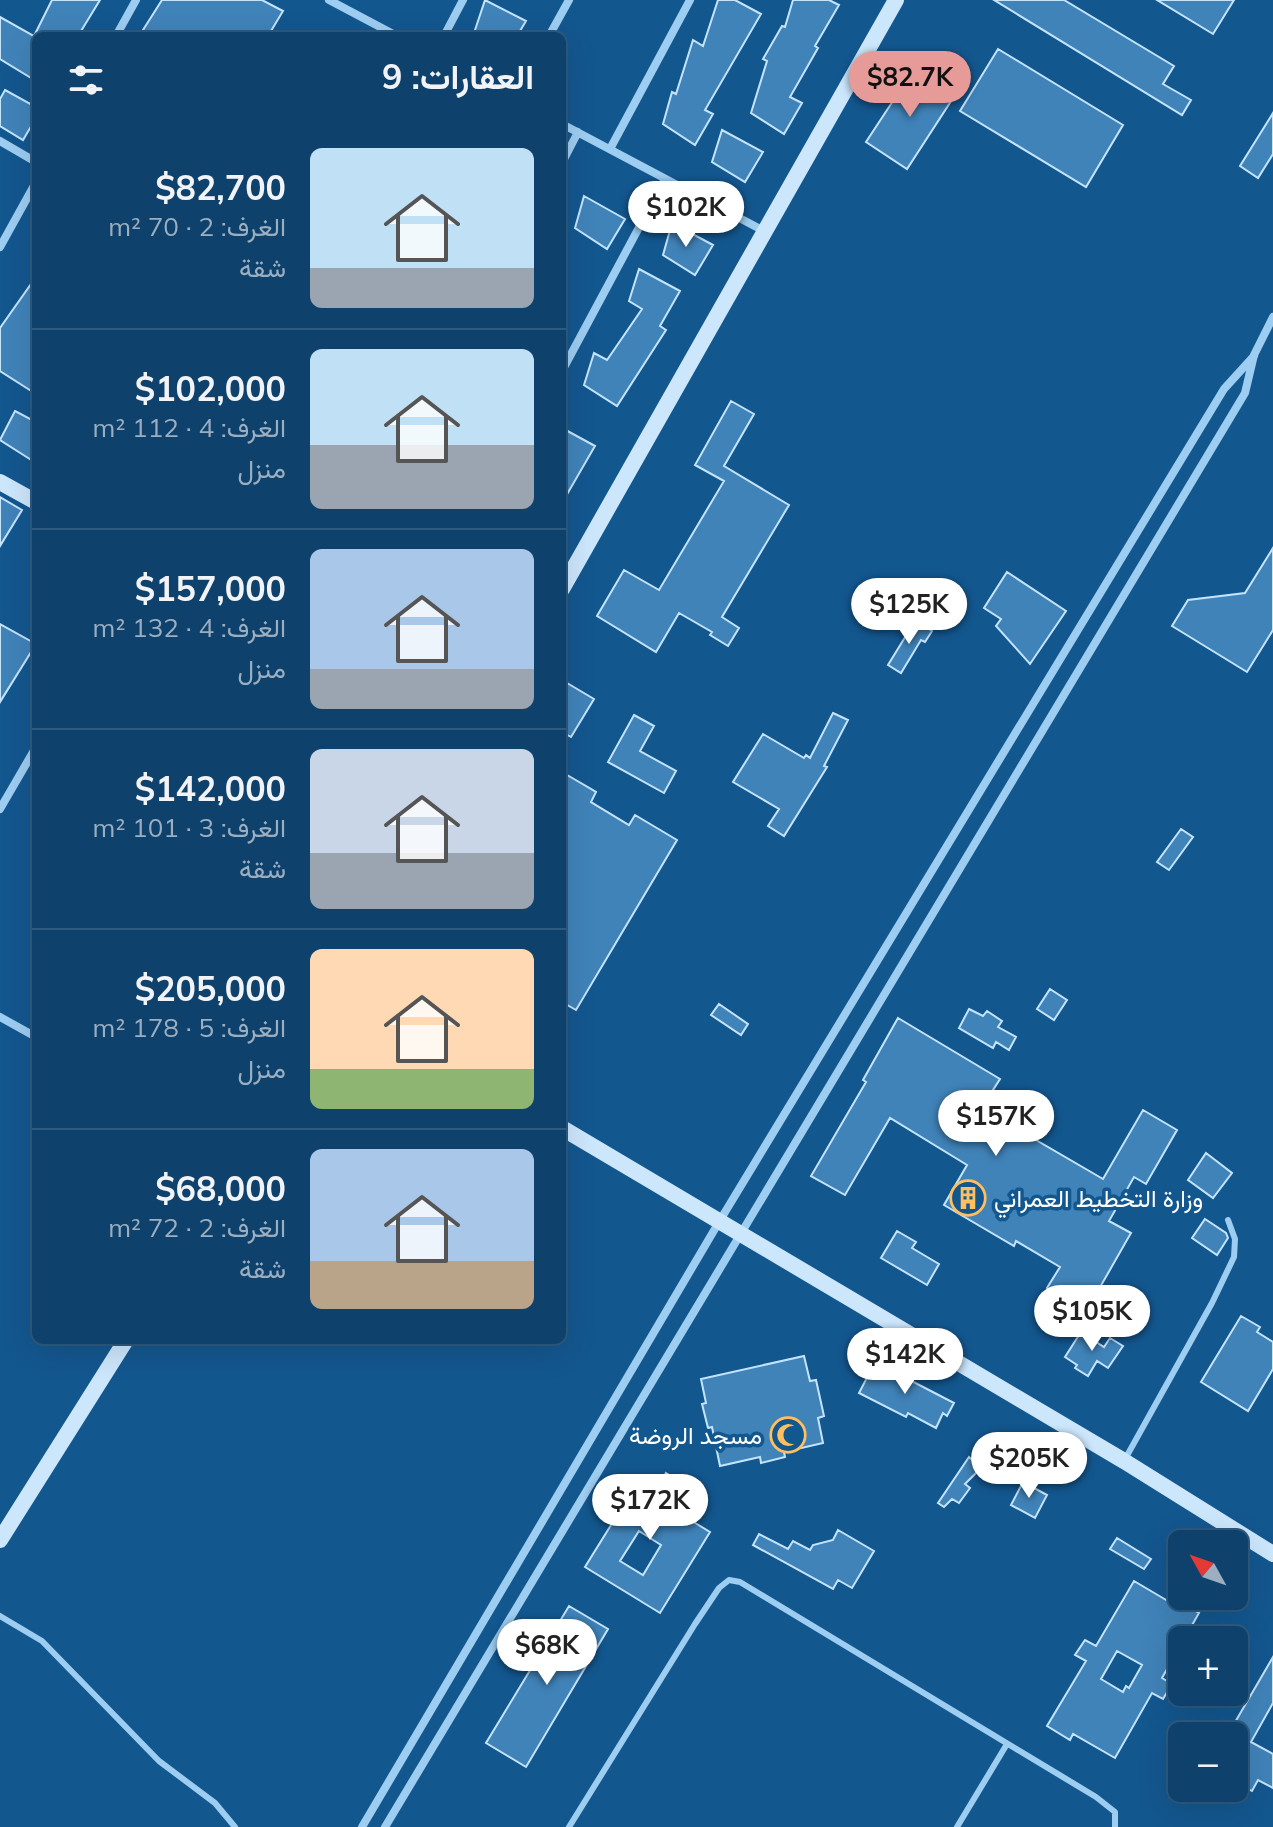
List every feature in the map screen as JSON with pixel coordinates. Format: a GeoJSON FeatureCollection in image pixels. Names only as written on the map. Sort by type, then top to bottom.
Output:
{"type":"FeatureCollection","features":[{"type":"Feature","properties":{"kind":"street"},"geometry":{"type":"LineString","coordinates":[[118,32],[136,0]]}},
{"type":"Feature","properties":{"kind":"street"},"geometry":{"type":"LineString","coordinates":[[329,0],[389,32]]}},
{"type":"Feature","properties":{"kind":"street"},"geometry":{"type":"LineString","coordinates":[[446,32],[463,0]]}},
{"type":"Feature","properties":{"kind":"street"},"geometry":{"type":"LineString","coordinates":[[551,32],[569,0]]}},
{"type":"Feature","properties":{"kind":"street"},"geometry":{"type":"LineString","coordinates":[[610,149],[690,0]]}},
{"type":"Feature","properties":{"kind":"street"},"geometry":{"type":"LineString","coordinates":[[566,582],[896,0]]}},
{"type":"Feature","properties":{"kind":"street"},"geometry":{"type":"LineString","coordinates":[[566,126],[766,232]]}},
{"type":"Feature","properties":{"kind":"street"},"geometry":{"type":"LineString","coordinates":[[566,155],[578,132]]}},
{"type":"Feature","properties":{"kind":"street"},"geometry":{"type":"LineString","coordinates":[[0,141],[32,160]]}},
{"type":"Feature","properties":{"kind":"street"},"geometry":{"type":"LineString","coordinates":[[566,361],[665,179]]}},
{"type":"Feature","properties":{"kind":"street"},"geometry":{"type":"LineString","coordinates":[[0,247],[32,189]]}},
{"type":"Feature","properties":{"kind":"street"},"geometry":{"type":"LineString","coordinates":[[385,1827],[1245,393],[1254,355],[1273,317]]}},
{"type":"Feature","properties":{"kind":"street"},"geometry":{"type":"LineString","coordinates":[[362,1827],[719,1222],[1224,389],[1254,355]]}},
{"type":"Feature","properties":{"kind":"street"},"geometry":{"type":"LineString","coordinates":[[0,482],[32,500]]}},
{"type":"Feature","properties":{"kind":"street"},"geometry":{"type":"LineString","coordinates":[[0,809],[32,754]]}},
{"type":"Feature","properties":{"kind":"street"},"geometry":{"type":"LineString","coordinates":[[0,1017],[32,1035]]}},
{"type":"Feature","properties":{"kind":"street"},"geometry":{"type":"LineString","coordinates":[[566,1130],[1124,1461],[1273,1554]]}},
{"type":"Feature","properties":{"kind":"street"},"geometry":{"type":"LineString","coordinates":[[0,1540],[123,1344]]}},
{"type":"Feature","properties":{"kind":"lane"},"geometry":{"type":"LineString","coordinates":[[1124,1461],[1212,1303],[1234,1257],[1235,1239],[1228,1220]]}},
{"type":"Feature","properties":{"kind":"lane"},"geometry":{"type":"LineString","coordinates":[[569,1827],[695,1624],[719,1588],[729,1580],[740,1582],[763,1595],[1096,1797],[1115,1812],[1115,1827]]}},
{"type":"Feature","properties":{"kind":"lane"},"geometry":{"type":"LineString","coordinates":[[0,1616],[42,1641],[159,1761],[215,1803],[235,1827]]}},
{"type":"Feature","properties":{"kind":"lane"},"geometry":{"type":"LineString","coordinates":[[957,1827],[1007,1744]]}},
{"type":"Feature","properties":{"kind":"building"},"geometry":{"type":"Polygon","coordinates":[[[52,0],[100,0],[80,32],[36,32],[52,0]]]}},
{"type":"Feature","properties":{"kind":"building"},"geometry":{"type":"Polygon","coordinates":[[[162,0],[262,0],[283,11],[270,32],[143,30],[162,0]]]}},
{"type":"Feature","properties":{"kind":"building"},"geometry":{"type":"Polygon","coordinates":[[[485,0],[526,21],[519,32],[475,30],[485,0]]]}},
{"type":"Feature","properties":{"kind":"building"},"geometry":{"type":"Polygon","coordinates":[[[718,0],[735,0],[761,14],[705,110],[713,114],[695,145],[663,124],[693,40],[703,46],[718,0]]]}},
{"type":"Feature","properties":{"kind":"building"},"geometry":{"type":"Polygon","coordinates":[[[793,0],[829,0],[839,5],[790,97],[802,103],[784,134],[751,113],[767,61],[763,59],[782,26],[785,27],[793,0]]]}},
{"type":"Feature","properties":{"kind":"building"},"geometry":{"type":"Polygon","coordinates":[[[994,0],[1064,0],[1174,66],[1163,84],[1191,100],[1182,115],[994,0]]]}},
{"type":"Feature","properties":{"kind":"building"},"geometry":{"type":"Polygon","coordinates":[[[1157,0],[1234,0],[1213,34],[1157,0]]]}},
{"type":"Feature","properties":{"kind":"building"},"geometry":{"type":"Polygon","coordinates":[[[0,17],[32,35],[32,79],[0,59],[0,17]]]}},
{"type":"Feature","properties":{"kind":"building"},"geometry":{"type":"Polygon","coordinates":[[[998,49],[1123,125],[1086,187],[960,111],[998,49]]]}},
{"type":"Feature","properties":{"kind":"building"},"geometry":{"type":"Polygon","coordinates":[[[914,69],[955,95],[907,169],[866,142],[914,69]]]}},
{"type":"Feature","properties":{"kind":"building"},"geometry":{"type":"Polygon","coordinates":[[[5,90],[32,105],[32,125],[23,140],[0,126],[0,99],[5,90]]]}},
{"type":"Feature","properties":{"kind":"building"},"geometry":{"type":"Polygon","coordinates":[[[1273,113],[1273,154],[1258,178],[1240,166],[1273,113]]]}},
{"type":"Feature","properties":{"kind":"building"},"geometry":{"type":"Polygon","coordinates":[[[722,130],[763,152],[745,182],[712,162],[722,130]]]}},
{"type":"Feature","properties":{"kind":"building"},"geometry":{"type":"Polygon","coordinates":[[[584,196],[625,219],[607,249],[575,228],[584,196]]]}},
{"type":"Feature","properties":{"kind":"building"},"geometry":{"type":"Polygon","coordinates":[[[672,223],[713,245],[695,275],[663,255],[672,223]]]}},
{"type":"Feature","properties":{"kind":"building"},"geometry":{"type":"Polygon","coordinates":[[[639,269],[680,291],[660,326],[666,330],[617,406],[584,385],[594,353],[607,360],[642,309],[629,301],[639,269]]]}},
{"type":"Feature","properties":{"kind":"building"},"geometry":{"type":"Polygon","coordinates":[[[32,283],[32,391],[0,371],[0,328],[32,283]]]}},
{"type":"Feature","properties":{"kind":"building"},"geometry":{"type":"Polygon","coordinates":[[[731,401],[754,414],[724,466],[789,505],[722,617],[739,628],[728,646],[710,635],[712,632],[679,613],[656,652],[597,616],[624,570],[659,590],[724,481],[695,465],[731,401]]]}},
{"type":"Feature","properties":{"kind":"building"},"geometry":{"type":"Polygon","coordinates":[[[15,411],[32,420],[32,460],[0,440],[15,411]]]}},
{"type":"Feature","properties":{"kind":"building"},"geometry":{"type":"Polygon","coordinates":[[[566,430],[595,446],[566,496],[566,430]]]}},
{"type":"Feature","properties":{"kind":"building"},"geometry":{"type":"Polygon","coordinates":[[[0,497],[22,510],[0,546],[0,497]]]}},
{"type":"Feature","properties":{"kind":"building"},"geometry":{"type":"Polygon","coordinates":[[[1273,548],[1273,630],[1247,672],[1172,626],[1188,600],[1245,593],[1273,548]]]}},
{"type":"Feature","properties":{"kind":"building"},"geometry":{"type":"Polygon","coordinates":[[[1007,572],[1066,611],[1030,664],[996,626],[1001,619],[984,608],[1007,572]]]}},
{"type":"Feature","properties":{"kind":"building"},"geometry":{"type":"Polygon","coordinates":[[[915,621],[932,631],[925,642],[921,640],[901,673],[888,665],[915,621]]]}},
{"type":"Feature","properties":{"kind":"building"},"geometry":{"type":"Polygon","coordinates":[[[0,624],[32,642],[32,650],[0,702],[0,624]]]}},
{"type":"Feature","properties":{"kind":"building"},"geometry":{"type":"Polygon","coordinates":[[[566,682],[594,699],[571,737],[566,734],[566,682]]]}},
{"type":"Feature","properties":{"kind":"building"},"geometry":{"type":"Polygon","coordinates":[[[833,713],[848,720],[824,766],[827,767],[784,836],[768,826],[779,809],[733,782],[763,734],[804,758],[806,755],[810,758],[833,713]]]}},
{"type":"Feature","properties":{"kind":"building"},"geometry":{"type":"Polygon","coordinates":[[[634,715],[654,726],[640,751],[676,771],[664,793],[608,762],[634,715]]]}},
{"type":"Feature","properties":{"kind":"building"},"geometry":{"type":"Polygon","coordinates":[[[566,774],[596,792],[591,802],[629,825],[635,815],[677,840],[576,1010],[566,1004],[566,774]]]}},
{"type":"Feature","properties":{"kind":"building"},"geometry":{"type":"Polygon","coordinates":[[[1181,829],[1193,837],[1169,870],[1157,862],[1181,829]]]}},
{"type":"Feature","properties":{"kind":"building"},"geometry":{"type":"Polygon","coordinates":[[[1050,989],[1067,1000],[1054,1020],[1037,1009],[1050,989]]]}},
{"type":"Feature","properties":{"kind":"building"},"geometry":{"type":"Polygon","coordinates":[[[719,1004],[748,1024],[741,1035],[711,1015],[719,1004]]]}},
{"type":"Feature","properties":{"kind":"building"},"geometry":{"type":"Polygon","coordinates":[[[969,1009],[983,1016],[987,1011],[1002,1021],[998,1027],[1016,1037],[1009,1050],[996,1042],[993,1048],[959,1028],[969,1009]]]}},
{"type":"Feature","properties":{"kind":"building"},"geometry":{"type":"Polygon","coordinates":[[[898,1018],[1000,1079],[993,1090],[1023,1108],[1012,1126],[1103,1179],[1143,1110],[1177,1130],[1146,1184],[1134,1177],[1109,1221],[1131,1233],[1091,1303],[1068,1291],[1064,1298],[1047,1288],[1060,1267],[1016,1241],[1014,1246],[944,1205],[967,1165],[890,1118],[845,1195],[811,1176],[866,1082],[863,1080],[898,1018]]]}},
{"type":"Feature","properties":{"kind":"building"},"geometry":{"type":"Polygon","coordinates":[[[1206,1153],[1232,1173],[1213,1198],[1188,1180],[1206,1153]]]}},
{"type":"Feature","properties":{"kind":"building"},"geometry":{"type":"Polygon","coordinates":[[[1205,1219],[1226,1233],[1228,1238],[1217,1255],[1192,1238],[1205,1219]]]}},
{"type":"Feature","properties":{"kind":"building"},"geometry":{"type":"Polygon","coordinates":[[[897,1231],[916,1242],[912,1248],[939,1264],[927,1285],[881,1258],[897,1231]]]}},
{"type":"Feature","properties":{"kind":"building"},"geometry":{"type":"Polygon","coordinates":[[[1241,1316],[1260,1327],[1257,1332],[1273,1342],[1273,1369],[1248,1411],[1201,1382],[1241,1316]]]}},
{"type":"Feature","properties":{"kind":"building"},"geometry":{"type":"Polygon","coordinates":[[[1081,1332],[1104,1347],[1110,1338],[1123,1346],[1108,1368],[1097,1361],[1088,1376],[1065,1357],[1081,1332]]]}},
{"type":"Feature","properties":{"kind":"building"},"geometry":{"type":"Polygon","coordinates":[[[804,1356],[810,1381],[816,1380],[824,1416],[818,1418],[823,1443],[784,1452],[785,1457],[761,1463],[760,1457],[720,1466],[712,1427],[708,1428],[702,1404],[706,1403],[701,1379],[804,1356]]]}},
{"type":"Feature","properties":{"kind":"building"},"geometry":{"type":"Polygon","coordinates":[[[875,1362],[954,1403],[947,1416],[943,1413],[936,1428],[908,1413],[906,1417],[859,1393],[875,1362]]]}},
{"type":"Feature","properties":{"kind":"building"},"geometry":{"type":"Polygon","coordinates":[[[969,1457],[981,1468],[965,1484],[970,1488],[959,1503],[952,1499],[944,1507],[938,1503],[969,1457]]]}},
{"type":"Feature","properties":{"kind":"building"},"geometry":{"type":"Polygon","coordinates":[[[666,1473],[702,1495],[687,1518],[710,1532],[660,1613],[585,1567],[616,1517],[611,1514],[630,1483],[652,1496],[666,1473]],[[639,1531],[620,1561],[643,1575],[661,1545],[639,1531]]]}},
{"type":"Feature","properties":{"kind":"building"},"geometry":{"type":"Polygon","coordinates":[[[1023,1482],[1047,1495],[1035,1518],[1011,1505],[1023,1482]]]}},
{"type":"Feature","properties":{"kind":"building"},"geometry":{"type":"Polygon","coordinates":[[[838,1530],[874,1551],[852,1588],[838,1580],[833,1589],[753,1545],[759,1534],[788,1549],[793,1541],[810,1550],[813,1545],[833,1540],[838,1530]]]}},
{"type":"Feature","properties":{"kind":"building"},"geometry":{"type":"Polygon","coordinates":[[[1117,1538],[1151,1559],[1144,1569],[1110,1549],[1117,1538]]]}},
{"type":"Feature","properties":{"kind":"building"},"geometry":{"type":"Polygon","coordinates":[[[1134,1581],[1168,1601],[1168,1610],[1194,1610],[1199,1613],[1192,1626],[1168,1626],[1168,1667],[1162,1678],[1168,1682],[1168,1691],[1163,1699],[1152,1693],[1115,1758],[1073,1734],[1070,1740],[1047,1726],[1086,1661],[1075,1655],[1085,1640],[1096,1646],[1134,1581]],[[1117,1651],[1101,1679],[1123,1692],[1126,1686],[1129,1688],[1142,1665],[1117,1651]]]}},
{"type":"Feature","properties":{"kind":"building"},"geometry":{"type":"Polygon","coordinates":[[[569,1606],[608,1629],[526,1767],[486,1743],[569,1606]]]}},
{"type":"Feature","properties":{"kind":"building"},"geometry":{"type":"Polygon","coordinates":[[[1273,1657],[1273,1703],[1251,1742],[1273,1754],[1273,1788],[1258,1780],[1252,1791],[1248,1789],[1248,1722],[1235,1722],[1244,1706],[1248,1706],[1248,1700],[1273,1657]]]}},
{"type":"Feature","properties":{"kind":"place","name":"وزارة التخطيط العمراني"},"geometry":{"type":"Point","coordinates":[968,1198]}},
{"type":"Feature","properties":{"kind":"place","name":"مسجد الروضة"},"geometry":{"type":"Point","coordinates":[788,1435]}}]}
